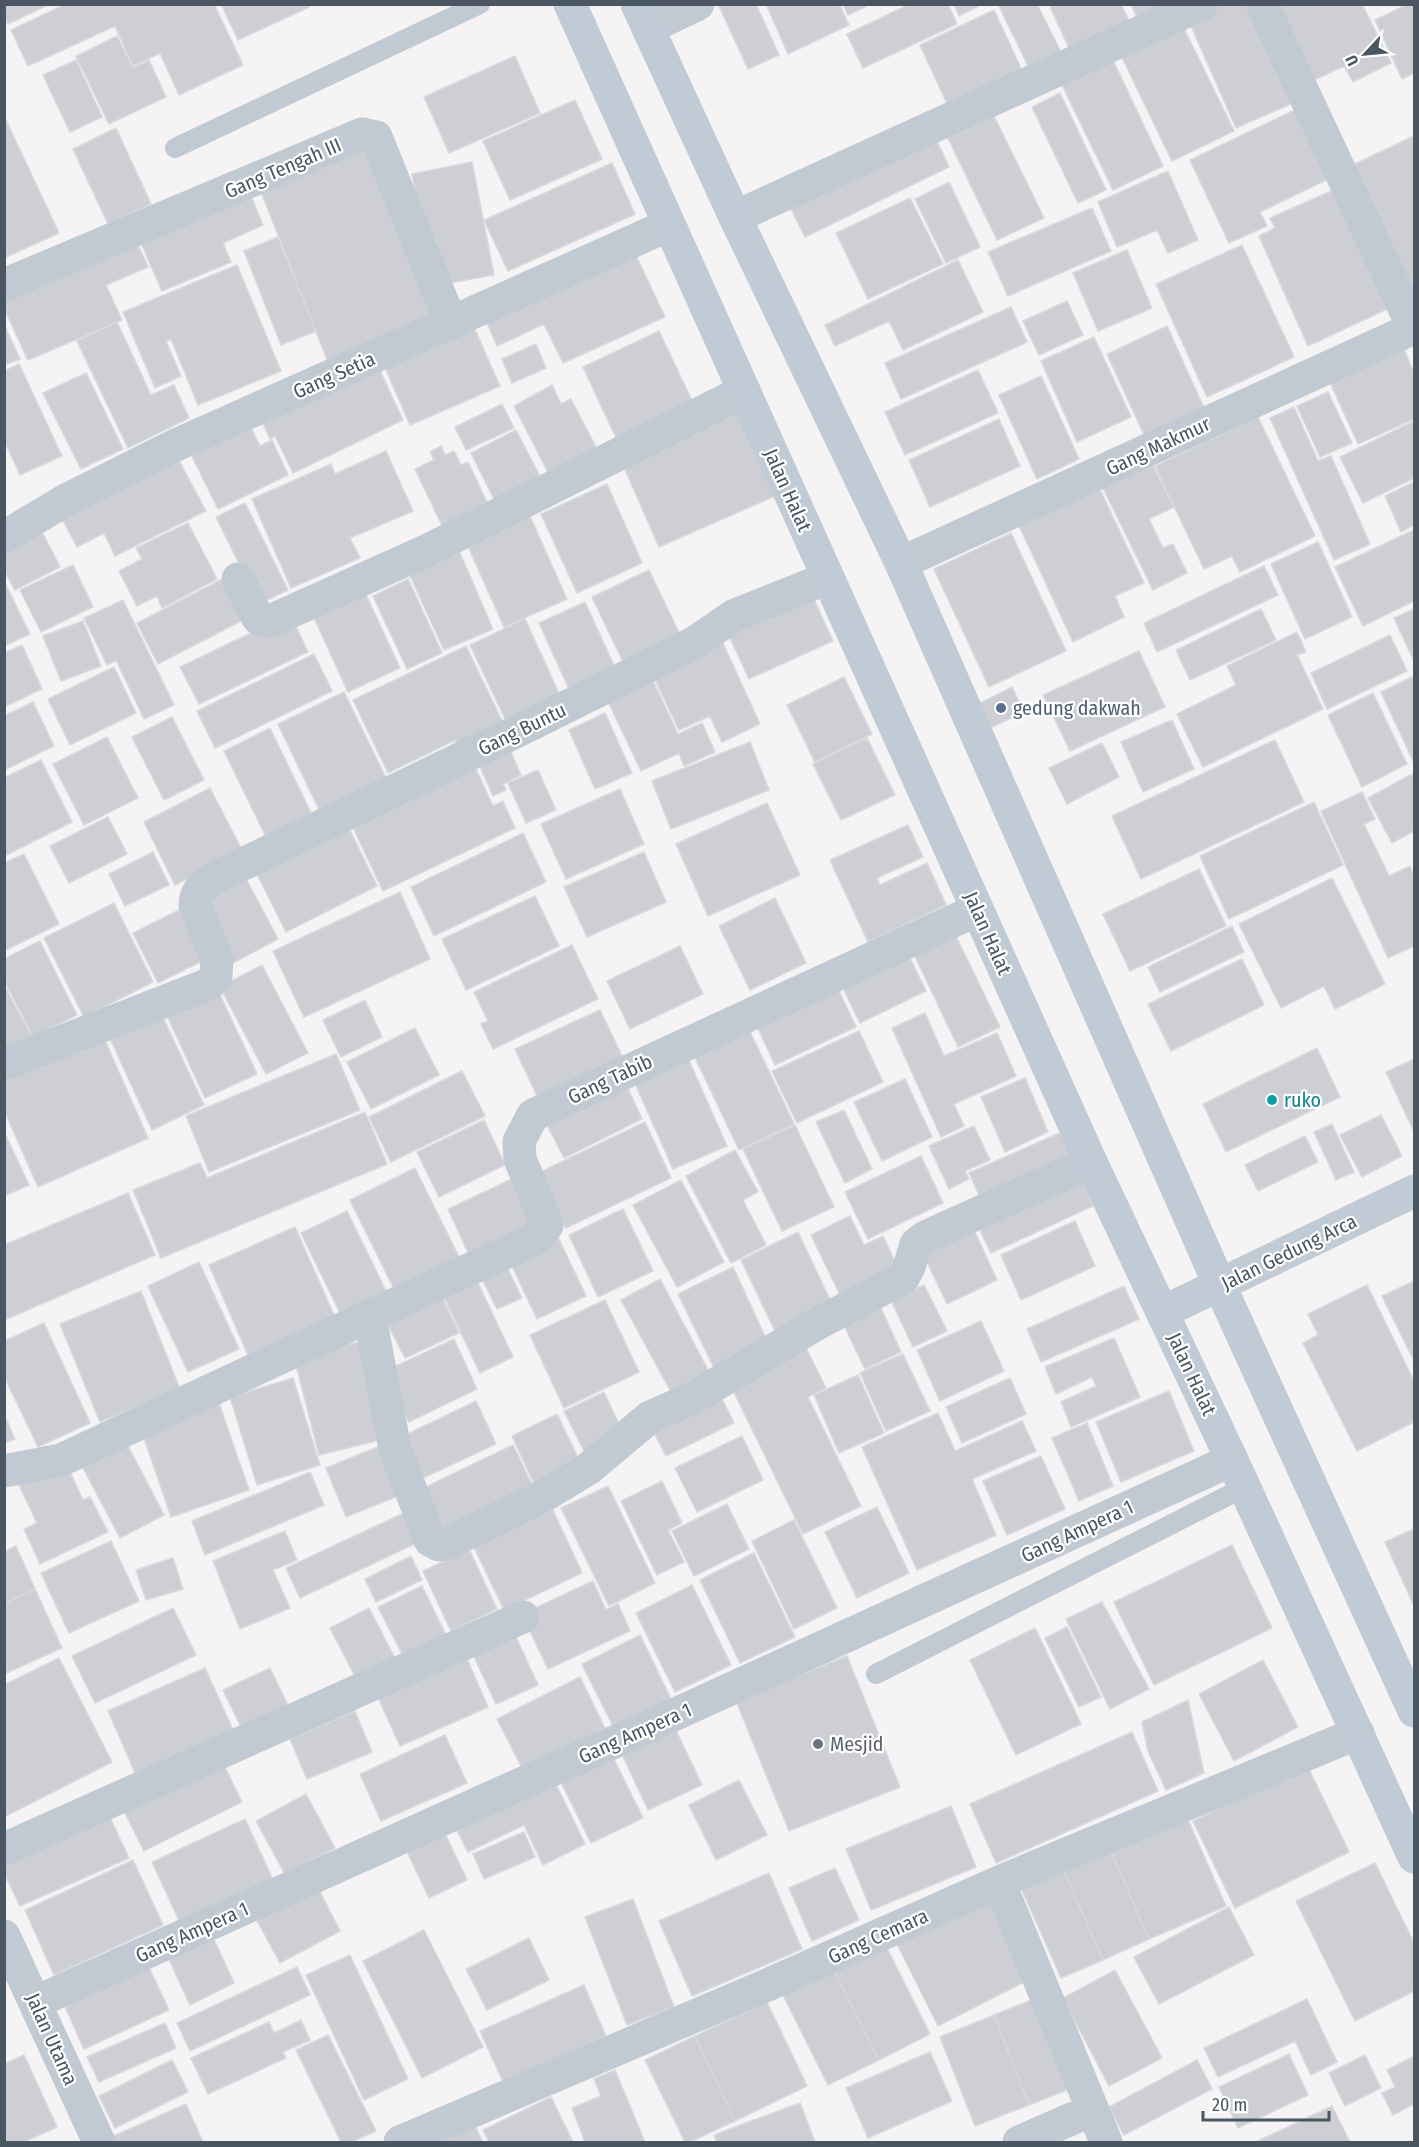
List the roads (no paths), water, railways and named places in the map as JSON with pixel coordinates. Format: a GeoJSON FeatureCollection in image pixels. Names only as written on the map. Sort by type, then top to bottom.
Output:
{"type":"FeatureCollection","features":[{"type":"Feature","properties":{"kind":"main road","name":"Jalan Halat"},"geometry":{"type":"LineString","coordinates":[[570,4],[1091,1162],[1239,1474],[1414,1857]]}},
{"type":"Feature","properties":{"kind":"main road"},"geometry":{"type":"LineString","coordinates":[[642,16],[735,217],[901,563],[1220,1286],[1414,1711]]}},
{"type":"Feature","properties":{"kind":"main road","name":"Jalan Gedung Arca"},"geometry":{"type":"LineString","coordinates":[[1163,1312],[1414,1191]]}},
{"type":"Feature","properties":{"kind":"street"},"geometry":{"type":"LineString","coordinates":[[642,16],[698,4]]}},
{"type":"Feature","properties":{"kind":"street"},"geometry":{"type":"LineString","coordinates":[[735,217],[1202,4]]}},
{"type":"Feature","properties":{"kind":"street"},"geometry":{"type":"LineString","coordinates":[[1262,4],[1414,328]]}},
{"type":"Feature","properties":{"kind":"street","name":"Gang Tengah III"},"geometry":{"type":"LineString","coordinates":[[4,285],[362,135],[376,136],[451,323]]}},
{"type":"Feature","properties":{"kind":"street","name":"Gang Setia"},"geometry":{"type":"LineString","coordinates":[[4,537],[66,500],[176,445],[669,225]]}},
{"type":"Feature","properties":{"kind":"street","name":"Gang Makmur"},"geometry":{"type":"LineString","coordinates":[[901,563],[1414,328]]}},
{"type":"Feature","properties":{"kind":"street"},"geometry":{"type":"LineString","coordinates":[[238,579],[258,618],[262,621],[270,621],[428,550],[744,391]]}},
{"type":"Feature","properties":{"kind":"street","name":"Gang Buntu"},"geometry":{"type":"LineString","coordinates":[[4,1064],[210,984],[216,976],[217,959],[195,905],[195,897],[200,889],[214,878],[694,643],[735,615],[828,578]]}},
{"type":"Feature","properties":{"kind":"street","name":"Gang Tabib"},"geometry":{"type":"LineString","coordinates":[[369,1317],[537,1238],[547,1225],[520,1160],[519,1141],[533,1115],[977,910]]}},
{"type":"Feature","properties":{"kind":"street"},"geometry":{"type":"LineString","coordinates":[[4,1471],[61,1460],[369,1317],[397,1456],[430,1540],[439,1545],[446,1544],[542,1497],[588,1469],[650,1417],[693,1398],[815,1325],[903,1278],[916,1244],[925,1238],[1091,1162]]}},
{"type":"Feature","properties":{"kind":"street","name":"Gang Ampera 1"},"geometry":{"type":"LineString","coordinates":[[36,2002],[643,1729],[1239,1474]]}},
{"type":"Feature","properties":{"kind":"street"},"geometry":{"type":"LineString","coordinates":[[4,1849],[523,1617]]}},
{"type":"Feature","properties":{"kind":"street","name":"Gang Cemara"},"geometry":{"type":"LineString","coordinates":[[400,2142],[999,1882],[1358,1733]]}},
{"type":"Feature","properties":{"kind":"street"},"geometry":{"type":"LineString","coordinates":[[999,1882],[1106,2142]]}},
{"type":"Feature","properties":{"kind":"street","name":"Jalan Utama"},"geometry":{"type":"LineString","coordinates":[[4,1936],[99,2142]]}},
{"type":"Feature","properties":{"kind":"street"},"geometry":{"type":"LineString","coordinates":[[1019,2142],[1092,2110]]}},
{"type":"Feature","properties":{"kind":"lane"},"geometry":{"type":"LineString","coordinates":[[175,148],[480,4]]}},
{"type":"Feature","properties":{"kind":"lane"},"geometry":{"type":"LineString","coordinates":[[876,1674],[1239,1474]]}},
{"type":"Feature","properties":{"kind":"place","name":"gedung dakwah"},"geometry":{"type":"Point","coordinates":[1001,708]}},
{"type":"Feature","properties":{"kind":"place","name":"ruko"},"geometry":{"type":"Point","coordinates":[1272,1100]}},
{"type":"Feature","properties":{"kind":"place","name":"Mesjid"},"geometry":{"type":"Point","coordinates":[818,1744]}}]}
